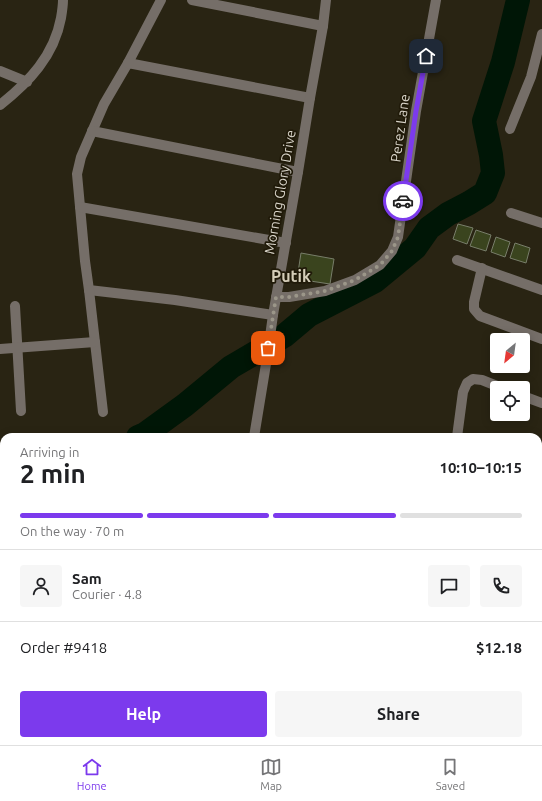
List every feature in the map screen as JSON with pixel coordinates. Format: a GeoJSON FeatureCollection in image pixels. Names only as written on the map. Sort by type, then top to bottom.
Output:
{"type":"FeatureCollection","features":[{"type":"Feature","properties":{"kind":"street"},"geometry":{"type":"LineString","coordinates":[[0,105],[28,82],[43,62],[57,33],[61,19],[63,0]]}},
{"type":"Feature","properties":{"kind":"street"},"geometry":{"type":"LineString","coordinates":[[103,412],[80,207],[77,174],[78,165],[104,104],[162,0]]}},
{"type":"Feature","properties":{"kind":"street"},"geometry":{"type":"LineString","coordinates":[[192,0],[323,26]]}},
{"type":"Feature","properties":{"kind":"street","name":"Morning Glory Drive"},"geometry":{"type":"LineString","coordinates":[[255,433],[269,337],[323,26],[326,0]]}},
{"type":"Feature","properties":{"kind":"street","name":"Perez Lane"},"geometry":{"type":"LineString","coordinates":[[276,297],[289,297],[325,291],[355,280],[380,265],[392,251],[398,237],[416,111],[436,0]]}},
{"type":"Feature","properties":{"kind":"street"},"geometry":{"type":"LineString","coordinates":[[510,129],[531,77],[542,34]]}},
{"type":"Feature","properties":{"kind":"street"},"geometry":{"type":"LineString","coordinates":[[128,63],[310,98]]}},
{"type":"Feature","properties":{"kind":"street"},"geometry":{"type":"LineString","coordinates":[[0,70],[28,82]]}},
{"type":"Feature","properties":{"kind":"street"},"geometry":{"type":"LineString","coordinates":[[92,131],[298,172]]}},
{"type":"Feature","properties":{"kind":"street"},"geometry":{"type":"LineString","coordinates":[[80,207],[286,243]]}},
{"type":"Feature","properties":{"kind":"street"},"geometry":{"type":"LineString","coordinates":[[511,213],[542,223]]}},
{"type":"Feature","properties":{"kind":"street"},"geometry":{"type":"LineString","coordinates":[[457,260],[542,290]]}},
{"type":"Feature","properties":{"kind":"street"},"geometry":{"type":"LineString","coordinates":[[482,268],[474,302],[474,309],[480,316],[542,339]]}},
{"type":"Feature","properties":{"kind":"street"},"geometry":{"type":"LineString","coordinates":[[89,290],[175,300],[273,316]]}},
{"type":"Feature","properties":{"kind":"street"},"geometry":{"type":"LineString","coordinates":[[15,306],[21,411]]}},
{"type":"Feature","properties":{"kind":"street"},"geometry":{"type":"LineString","coordinates":[[0,349],[95,342]]}},
{"type":"Feature","properties":{"kind":"street"},"geometry":{"type":"LineString","coordinates":[[459,433],[463,392],[468,383],[473,379],[490,383]]}},
{"type":"Feature","properties":{"kind":"street"},"geometry":{"type":"LineString","coordinates":[[530,399],[542,403]]}},
{"type":"Feature","properties":{"kind":"building"},"geometry":{"type":"Polygon","coordinates":[[[458,224],[473,228],[467,244],[453,239],[458,224]]]}},
{"type":"Feature","properties":{"kind":"building"},"geometry":{"type":"Polygon","coordinates":[[[476,230],[491,235],[486,251],[470,246],[476,230]]]}},
{"type":"Feature","properties":{"kind":"building"},"geometry":{"type":"Polygon","coordinates":[[[496,237],[510,242],[505,257],[491,252],[496,237]]]}},
{"type":"Feature","properties":{"kind":"building"},"geometry":{"type":"Polygon","coordinates":[[[515,243],[530,248],[526,263],[510,258],[515,243]]]}},
{"type":"Feature","properties":{"kind":"building"},"geometry":{"type":"Polygon","coordinates":[[[301,253],[334,259],[330,284],[297,279],[301,253]]]}},
{"type":"Feature","properties":{"kind":"waterway"},"geometry":{"type":"LineString","coordinates":[[146,433],[185,405],[231,367],[284,336],[309,315],[375,281],[415,248],[429,228],[448,214],[485,193],[493,173],[484,121],[503,62],[518,0]]}},
{"type":"Feature","properties":{"kind":"way so far"},"geometry":{"type":"LineString","coordinates":[[268,348],[276,297],[289,297],[325,291],[355,280],[380,265],[392,251],[398,237],[403,201]]}},
{"type":"Feature","properties":{"kind":"district","name":"Putik"},"geometry":{"type":"Point","coordinates":[291,276]}},
{"type":"Feature","properties":{"kind":"route"},"geometry":{"type":"LineString","coordinates":[[403,201],[416,111],[426,56]]}}]}
